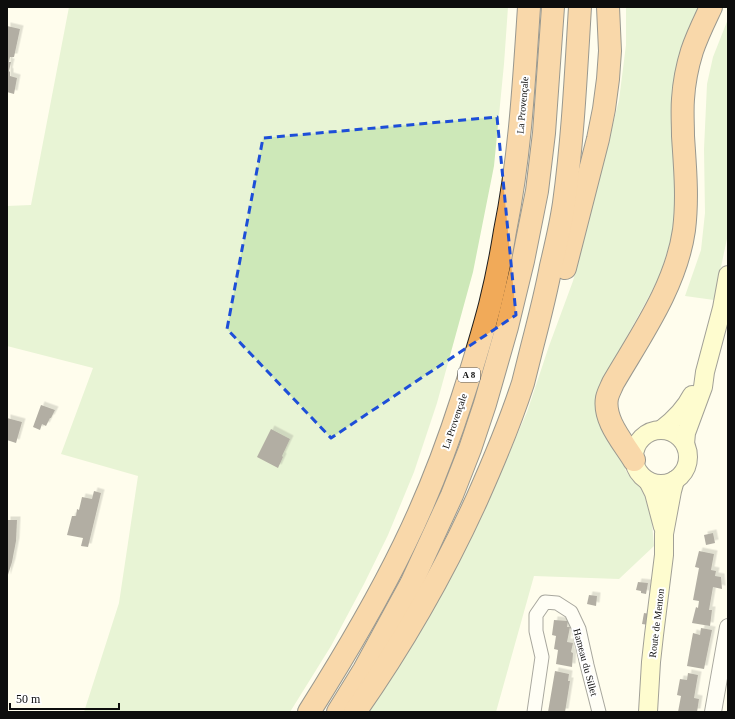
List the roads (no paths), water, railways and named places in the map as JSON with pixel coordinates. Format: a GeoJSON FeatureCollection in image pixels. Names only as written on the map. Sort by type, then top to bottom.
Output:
{"type":"FeatureCollection","features":[{"type":"Feature","properties":{"kind":"highway","name":"La Provençale"},"geometry":{"type":"LineString","coordinates":[[309,712],[337,668],[404,545],[430,488],[473,363],[490,305],[506,230],[518,152],[529,7]]}},
{"type":"Feature","properties":{"kind":"highway","name":"A 8"},"geometry":{"type":"LineString","coordinates":[[338,712],[364,670],[411,584],[452,495],[470,449],[485,404],[507,327],[523,261],[536,190],[544,133],[553,7]]}},
{"type":"Feature","properties":{"kind":"highway"},"geometry":{"type":"LineString","coordinates":[[355,712],[408,631],[441,572],[493,463],[509,424],[523,382],[544,301],[564,204],[580,7]]}},
{"type":"Feature","properties":{"kind":"highway"},"geometry":{"type":"LineString","coordinates":[[523,382],[554,303],[577,223],[598,139],[608,79],[610,51],[608,7]]}},
{"type":"Feature","properties":{"kind":"highway"},"geometry":{"type":"LineString","coordinates":[[634,460],[612,426],[606,406],[607,397],[613,383],[660,301],[671,278],[678,256],[684,230],[686,201],[683,107],[686,77],[691,53],[698,33],[711,7]]}},
{"type":"Feature","properties":{"kind":"main road"},"geometry":{"type":"LineString","coordinates":[[685,444],[686,433],[702,387],[722,308],[728,275]]}},
{"type":"Feature","properties":{"kind":"main road"},"geometry":{"type":"LineString","coordinates":[[662,430],[672,432],[685,444],[688,452],[688,461],[685,469],[675,480],[665,484],[656,484],[641,475],[636,468],[634,460],[635,451],[638,444],[649,433],[662,430],[670,424],[682,411],[705,372]]}},
{"type":"Feature","properties":{"kind":"main road","name":"Route de Menton"},"geometry":{"type":"LineString","coordinates":[[648,480],[654,493],[664,534]]}},
{"type":"Feature","properties":{"kind":"main road","name":"Route de Menton"},"geometry":{"type":"LineString","coordinates":[[648,712],[654,635],[664,555],[664,534],[675,480]]}},
{"type":"Feature","properties":{"kind":"street","name":"Hameau du Sillet"},"geometry":{"type":"LineString","coordinates":[[534,712],[542,657],[536,632],[536,615],[545,602],[557,603],[571,612],[579,629],[599,712]]}},
{"type":"Feature","properties":{"kind":"street"},"geometry":{"type":"LineString","coordinates":[[714,712],[728,627]]}}]}
